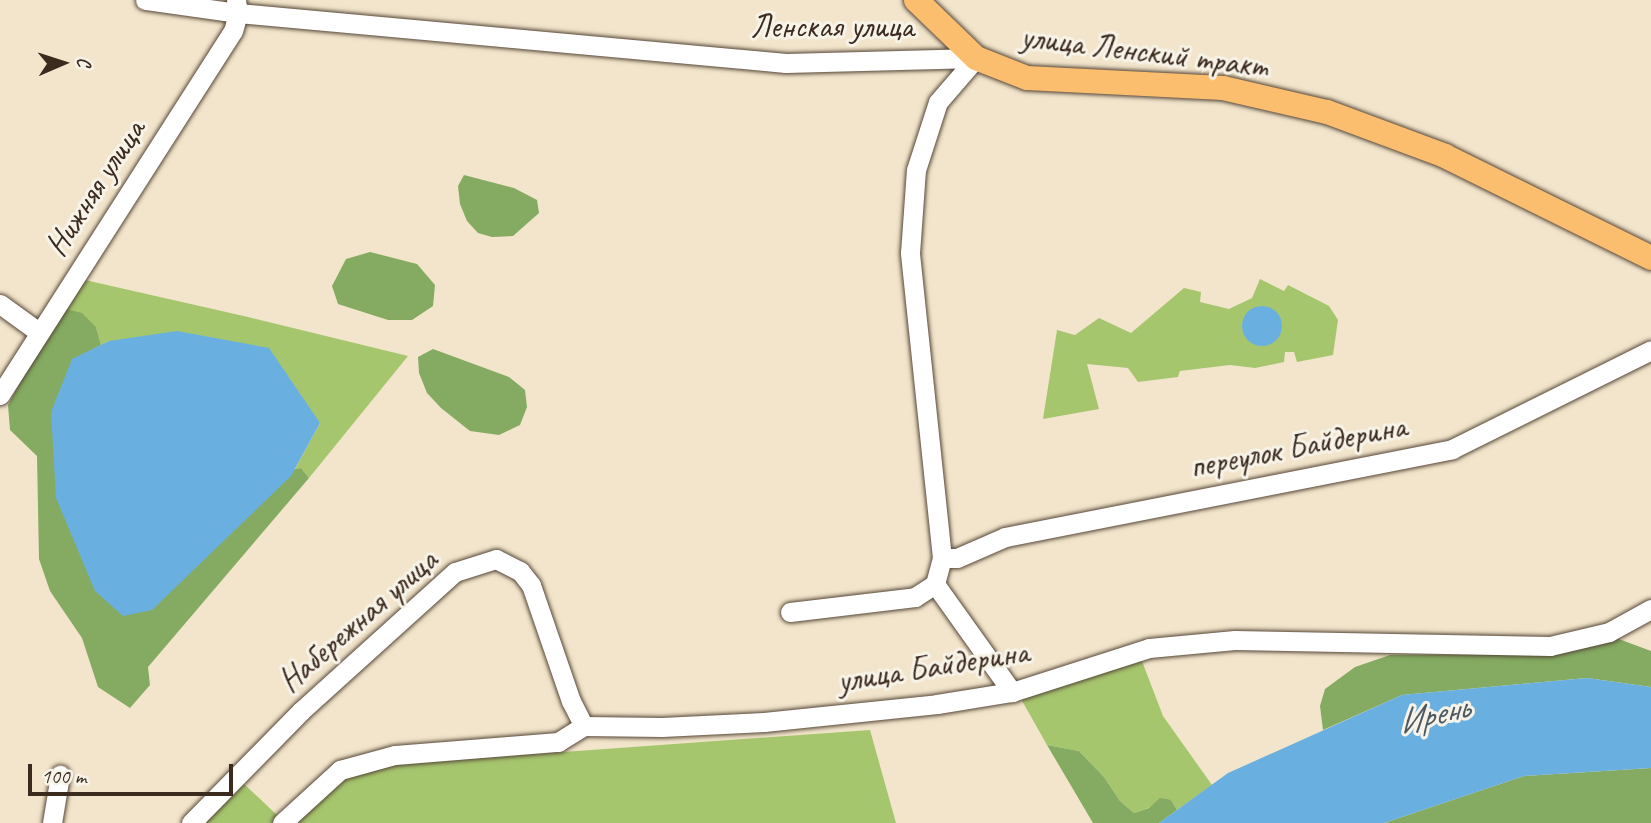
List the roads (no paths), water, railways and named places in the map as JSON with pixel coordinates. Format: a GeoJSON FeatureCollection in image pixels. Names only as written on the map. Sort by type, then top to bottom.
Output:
{"type":"FeatureCollection","features":[{"type":"Feature","properties":{"kind":"main road","name":"улица Ленский тракт"},"geometry":{"type":"LineString","coordinates":[[916,0],[976,58],[1027,78],[1223,89],[1327,112],[1445,156],[1651,258]]}},
{"type":"Feature","properties":{"kind":"street","name":"Ленская улица"},"geometry":{"type":"LineString","coordinates":[[145,0],[237,6],[786,63],[976,58]]}},
{"type":"Feature","properties":{"kind":"street","name":"Нижняя улица"},"geometry":{"type":"LineString","coordinates":[[0,395],[233,31],[237,6]]}},
{"type":"Feature","properties":{"kind":"street"},"geometry":{"type":"LineString","coordinates":[[790,612],[915,597],[935,584],[942,558],[910,253],[916,170],[939,102],[976,58]]}},
{"type":"Feature","properties":{"kind":"street"},"geometry":{"type":"LineString","coordinates":[[0,304],[40,333]]}},
{"type":"Feature","properties":{"kind":"street","name":"переулок Байдерина"},"geometry":{"type":"LineString","coordinates":[[942,558],[957,558],[1005,537],[1452,449],[1651,350]]}},
{"type":"Feature","properties":{"kind":"street","name":"Набережная улица"},"geometry":{"type":"LineString","coordinates":[[191,823],[301,711],[455,572],[496,559],[520,571],[531,585],[571,701],[584,726]]}},
{"type":"Feature","properties":{"kind":"street"},"geometry":{"type":"LineString","coordinates":[[935,584],[1012,692]]}},
{"type":"Feature","properties":{"kind":"street","name":"улица Байдерина"},"geometry":{"type":"LineString","coordinates":[[282,823],[340,770],[395,755],[558,742],[584,726],[662,727],[764,722],[1012,692],[1149,648],[1235,640],[1550,646],[1609,632],[1651,609]]}},
{"type":"Feature","properties":{"kind":"street"},"geometry":{"type":"LineString","coordinates":[[52,823],[60,775]]}},
{"type":"Feature","properties":{"kind":"water"},"geometry":{"type":"Polygon","coordinates":[[[1262,306],[1270,307],[1276,312],[1281,318],[1281,334],[1276,340],[1270,345],[1262,346],[1254,345],[1248,340],[1243,334],[1242,326],[1243,318],[1248,312],[1254,307],[1262,306]]]}},
{"type":"Feature","properties":{"kind":"water"},"geometry":{"type":"Polygon","coordinates":[[[177,331],[269,348],[320,423],[291,476],[152,610],[123,616],[95,591],[56,498],[51,412],[72,359],[109,341],[177,331]]]}},
{"type":"Feature","properties":{"kind":"water","name":"Ирень"},"geometry":{"type":"Polygon","coordinates":[[[1587,678],[1651,687],[1651,768],[1524,776],[1384,823],[1159,823],[1228,773],[1402,695],[1587,678]]]}}]}
